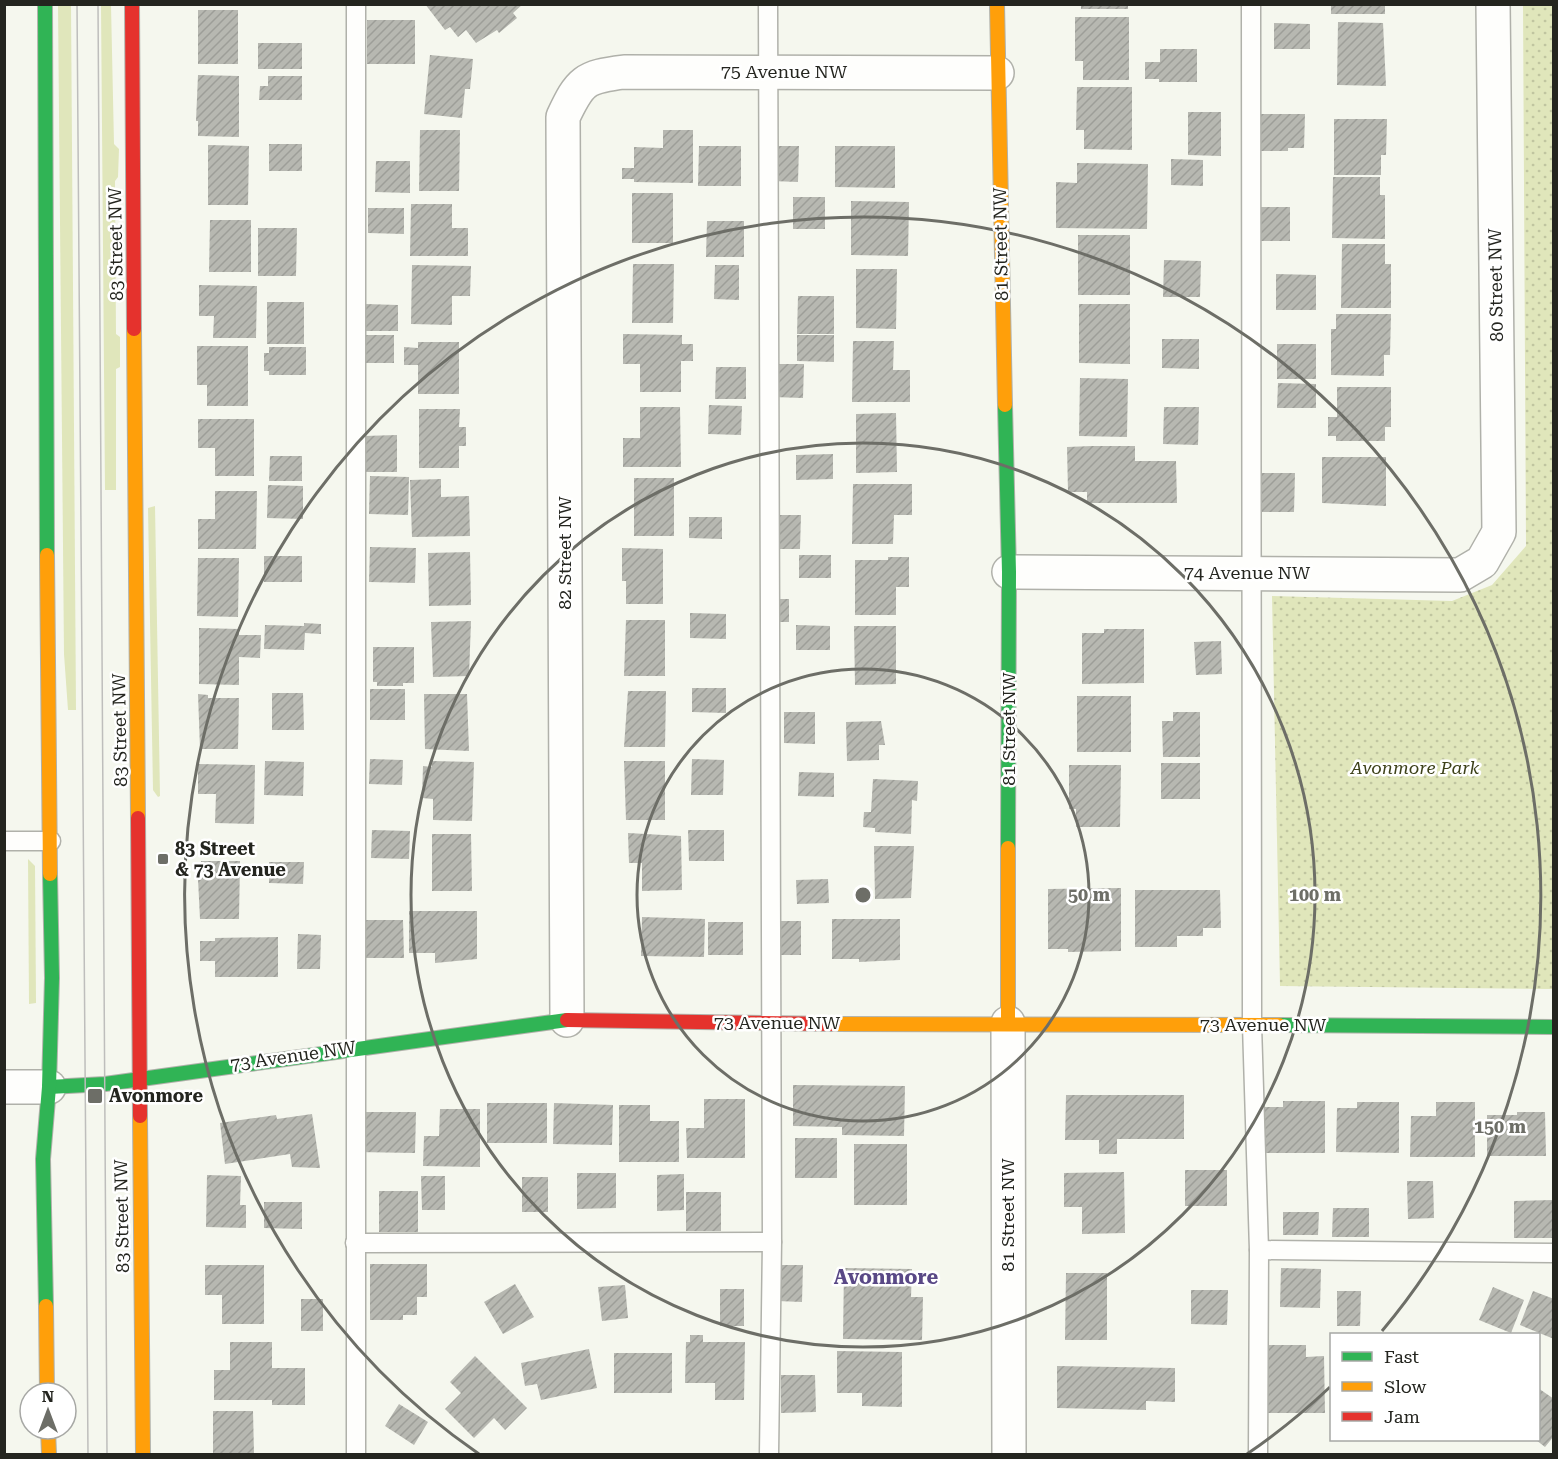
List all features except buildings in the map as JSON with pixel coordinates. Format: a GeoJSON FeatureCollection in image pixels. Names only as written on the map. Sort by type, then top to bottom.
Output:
{"type":"FeatureCollection","features":[{"type":"Feature","properties":{"kind":"main road"},"geometry":{"type":"LineString","coordinates":[[45,4],[47,677],[52,1005],[50,1087],[44,1160],[47,1381]]}},
{"type":"Feature","properties":{"kind":"main road","name":"83 Street NW"},"geometry":{"type":"LineString","coordinates":[[132,4],[143,1455]]}},
{"type":"Feature","properties":{"kind":"main road","name":"81 Street NW"},"geometry":{"type":"LineString","coordinates":[[997,4],[1009,572],[1008,1023]]}},
{"type":"Feature","properties":{"kind":"main road","name":"73 Avenue NW"},"geometry":{"type":"LineString","coordinates":[[50,1087],[105,1084],[356,1047],[567,1020],[770,1024],[1008,1023],[1554,1027]]}},
{"type":"Feature","properties":{"kind":"street","name":"80 Street NW"},"geometry":{"type":"LineString","coordinates":[[1482,562],[1499,532],[1493,4]]}},
{"type":"Feature","properties":{"kind":"street","name":"75 Avenue NW"},"geometry":{"type":"LineString","coordinates":[[576,89],[596,75],[624,72],[997,73]]}},
{"type":"Feature","properties":{"kind":"street","name":"82 Street NW"},"geometry":{"type":"LineString","coordinates":[[567,1020],[564,117],[576,89]]}},
{"type":"Feature","properties":{"kind":"street","name":"74 Avenue NW"},"geometry":{"type":"LineString","coordinates":[[1009,572],[1460,575],[1482,562]]}},
{"type":"Feature","properties":{"kind":"street","name":"81 Street NW"},"geometry":{"type":"LineString","coordinates":[[1008,1023],[1009,1455]]}},
{"type":"Feature","properties":{"kind":"street","name":"73 Avenue NW"},"geometry":{"type":"LineString","coordinates":[[4,1087],[50,1087]]}},
{"type":"Feature","properties":{"kind":"lane"},"geometry":{"type":"LineString","coordinates":[[356,4],[356,1455]]}},
{"type":"Feature","properties":{"kind":"lane"},"geometry":{"type":"LineString","coordinates":[[768,4],[771,1242],[769,1455]]}},
{"type":"Feature","properties":{"kind":"lane"},"geometry":{"type":"LineString","coordinates":[[1251,4],[1252,1025],[1259,1250],[1258,1455]]}},
{"type":"Feature","properties":{"kind":"lane"},"geometry":{"type":"LineString","coordinates":[[4,841],[51,841]]}},
{"type":"Feature","properties":{"kind":"lane"},"geometry":{"type":"LineString","coordinates":[[356,1244],[771,1242]]}},
{"type":"Feature","properties":{"kind":"lane"},"geometry":{"type":"LineString","coordinates":[[1259,1250],[1554,1253]]}},
{"type":"Feature","properties":{"kind":"green space"},"geometry":{"type":"Polygon","coordinates":[[[58,5],[71,5],[76,710],[68,710],[64,654],[58,5]]]}},
{"type":"Feature","properties":{"kind":"green space"},"geometry":{"type":"Polygon","coordinates":[[[101,5],[111,5],[114,144],[119,149],[118,177],[115,181],[116,334],[120,337],[120,367],[116,369],[116,490],[105,490],[101,5]]]}},
{"type":"Feature","properties":{"kind":"green space","name":"Avonmore Park"},"geometry":{"type":"Polygon","coordinates":[[[1523,5],[1554,5],[1553,989],[1280,986],[1272,596],[1452,601],[1492,585],[1526,546],[1523,5]]]}},
{"type":"Feature","properties":{"kind":"green space"},"geometry":{"type":"Polygon","coordinates":[[[155,506],[160,796],[158,797],[153,790],[148,508],[155,506]]]}},
{"type":"Feature","properties":{"kind":"green space"},"geometry":{"type":"Polygon","coordinates":[[[28,859],[35,866],[36,1003],[29,1004],[28,859]]]}},
{"type":"Feature","properties":{"kind":"tram line"},"geometry":{"type":"LineString","coordinates":[[77,4],[88,1454]]}},
{"type":"Feature","properties":{"kind":"tram line"},"geometry":{"type":"LineString","coordinates":[[98,4],[107,1454]]}},
{"type":"Feature","properties":{"kind":"traffic: fast"},"geometry":{"type":"LineString","coordinates":[[45,4],[47,555]]}},
{"type":"Feature","properties":{"kind":"traffic: fast"},"geometry":{"type":"LineString","coordinates":[[1005,405],[1009,572],[1008,848]]}},
{"type":"Feature","properties":{"kind":"traffic: fast"},"geometry":{"type":"LineString","coordinates":[[46,1306],[43,1159],[49,1087],[52,978],[50,874]]}},
{"type":"Feature","properties":{"kind":"traffic: fast"},"geometry":{"type":"LineString","coordinates":[[49,1087],[105,1084],[567,1020]]}},
{"type":"Feature","properties":{"kind":"traffic: fast"},"geometry":{"type":"LineString","coordinates":[[1279,1025],[1554,1027]]}},
{"type":"Feature","properties":{"kind":"traffic: slow"},"geometry":{"type":"LineString","coordinates":[[997,4],[1005,405]]}},
{"type":"Feature","properties":{"kind":"traffic: slow"},"geometry":{"type":"LineString","coordinates":[[134,329],[138,818]]}},
{"type":"Feature","properties":{"kind":"traffic: slow"},"geometry":{"type":"LineString","coordinates":[[47,555],[50,874]]}},
{"type":"Feature","properties":{"kind":"traffic: slow"},"geometry":{"type":"LineString","coordinates":[[1008,848],[1008,1023]]}},
{"type":"Feature","properties":{"kind":"traffic: slow"},"geometry":{"type":"LineString","coordinates":[[833,1024],[1279,1025]]}},
{"type":"Feature","properties":{"kind":"traffic: slow"},"geometry":{"type":"LineString","coordinates":[[140,1116],[143,1454]]}},
{"type":"Feature","properties":{"kind":"traffic: slow"},"geometry":{"type":"LineString","coordinates":[[46,1306],[47,1381]]}},
{"type":"Feature","properties":{"kind":"traffic: slow"},"geometry":{"type":"LineString","coordinates":[[48,1441],[49,1454]]}},
{"type":"Feature","properties":{"kind":"traffic: jam"},"geometry":{"type":"LineString","coordinates":[[132,4],[134,329]]}},
{"type":"Feature","properties":{"kind":"traffic: jam"},"geometry":{"type":"LineString","coordinates":[[138,818],[140,1116]]}},
{"type":"Feature","properties":{"kind":"traffic: jam"},"geometry":{"type":"LineString","coordinates":[[567,1020],[833,1024]]}},
{"type":"Feature","properties":{"kind":"place","name":"83 Street & 73 Avenue"},"geometry":{"type":"Point","coordinates":[163,859]}},
{"type":"Feature","properties":{"kind":"place","name":"Avonmore"},"geometry":{"type":"Point","coordinates":[95,1096]}},
{"type":"Feature","properties":{"kind":"district","name":"Avonmore"},"geometry":{"type":"Point","coordinates":[886,1277]}}]}
